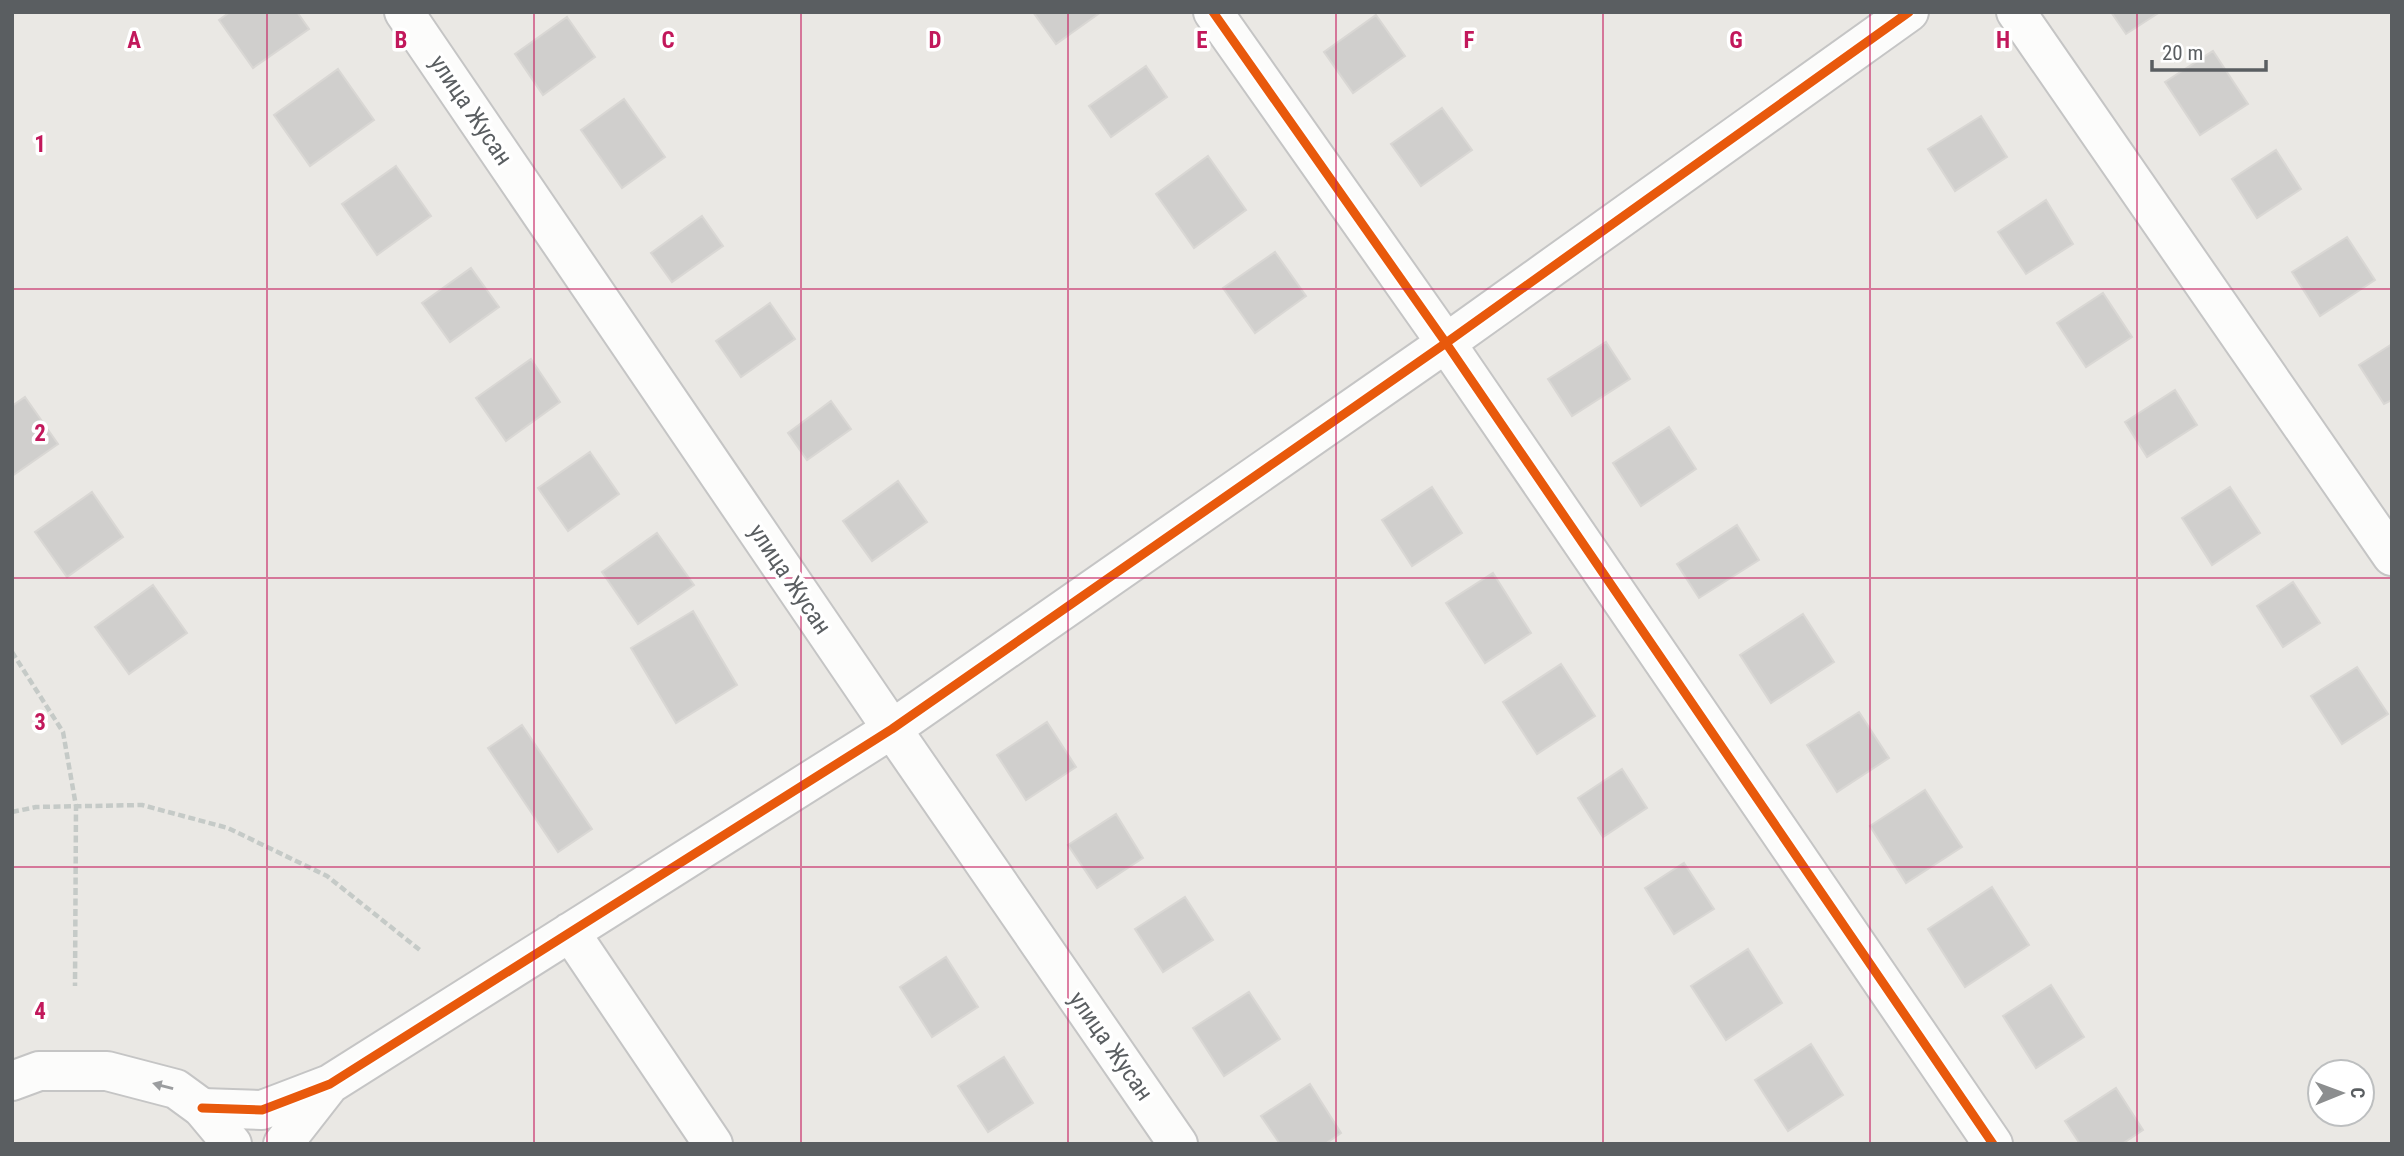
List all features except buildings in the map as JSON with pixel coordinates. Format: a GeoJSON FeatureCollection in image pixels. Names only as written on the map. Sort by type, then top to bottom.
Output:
{"type":"FeatureCollection","features":[{"type":"Feature","properties":{"kind":"street","name":"улица Жусан"},"geometry":{"type":"LineString","coordinates":[[404,12],[1178,1144]]}},
{"type":"Feature","properties":{"kind":"street"},"geometry":{"type":"LineString","coordinates":[[1213,12],[1446,344],[1993,1144]]}},
{"type":"Feature","properties":{"kind":"street"},"geometry":{"type":"LineString","coordinates":[[202,1108],[262,1110],[330,1084],[892,729],[1446,344],[1909,12]]}},
{"type":"Feature","properties":{"kind":"street"},"geometry":{"type":"LineString","coordinates":[[2016,12],[2392,556]]}},
{"type":"Feature","properties":{"kind":"street"},"geometry":{"type":"LineString","coordinates":[[570,932],[713,1144]]}},
{"type":"Feature","properties":{"kind":"street"},"geometry":{"type":"LineString","coordinates":[[12,1081],[39,1071],[107,1071],[176,1089],[202,1108],[232,1144]]}},
{"type":"Feature","properties":{"kind":"street"},"geometry":{"type":"LineString","coordinates":[[283,1144],[330,1084]]}},
{"type":"Feature","properties":{"kind":"path"},"geometry":{"type":"LineString","coordinates":[[12,652],[64,732],[76,806],[75,986]]}},
{"type":"Feature","properties":{"kind":"path"},"geometry":{"type":"LineString","coordinates":[[12,812],[36,807],[142,805],[228,828],[327,876],[421,951]]}},
{"type":"Feature","properties":{"kind":"cycle path"},"geometry":{"type":"LineString","coordinates":[[1213,12],[1446,343],[1993,1144]]}},
{"type":"Feature","properties":{"kind":"cycle path"},"geometry":{"type":"LineString","coordinates":[[202,1108],[262,1110],[330,1084],[892,729],[1446,343],[1909,12]]}}]}
